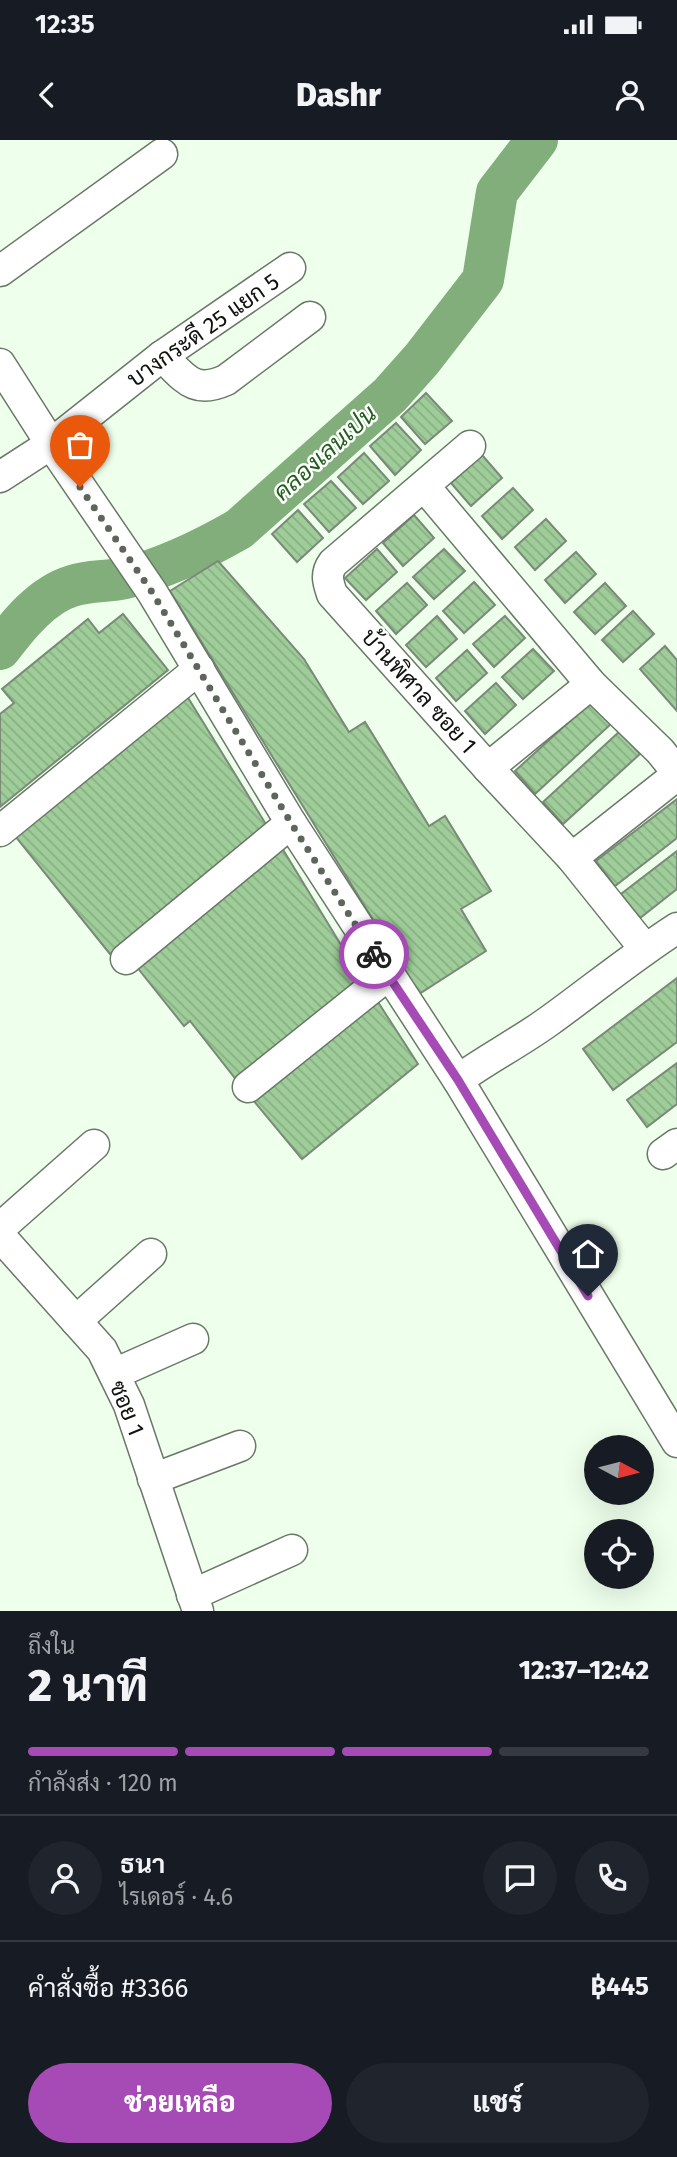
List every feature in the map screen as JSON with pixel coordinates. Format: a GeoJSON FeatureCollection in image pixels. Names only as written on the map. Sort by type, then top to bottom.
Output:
{"type":"FeatureCollection","features":[{"type":"Feature","properties":{"kind":"street"},"geometry":{"type":"LineString","coordinates":[[0,271],[162,153]]}},
{"type":"Feature","properties":{"kind":"street","name":"บางกระดี 25 แยก 5"},"geometry":{"type":"LineString","coordinates":[[0,477],[51,444],[162,356],[290,268]]}},
{"type":"Feature","properties":{"kind":"street"},"geometry":{"type":"LineString","coordinates":[[162,356],[193,384],[201,387],[215,385],[226,380],[310,317]]}},
{"type":"Feature","properties":{"kind":"street"},"geometry":{"type":"LineString","coordinates":[[0,364],[152,592],[291,823],[387,975],[458,1080],[677,1442]]}},
{"type":"Feature","properties":{"kind":"street","name":"บ้านพิศาล ซอย 1"},"geometry":{"type":"LineString","coordinates":[[470,446],[333,563],[327,570],[332,594],[572,858],[645,949]]}},
{"type":"Feature","properties":{"kind":"street"},"geometry":{"type":"LineString","coordinates":[[424,486],[591,684],[660,751],[677,774],[572,858]]}},
{"type":"Feature","properties":{"kind":"street"},"geometry":{"type":"LineString","coordinates":[[0,831],[198,669]]}},
{"type":"Feature","properties":{"kind":"street"},"geometry":{"type":"LineString","coordinates":[[488,768],[591,684]]}},
{"type":"Feature","properties":{"kind":"street"},"geometry":{"type":"LineString","coordinates":[[126,959],[291,823]]}},
{"type":"Feature","properties":{"kind":"street"},"geometry":{"type":"LineString","coordinates":[[458,1080],[549,1021],[677,928]]}},
{"type":"Feature","properties":{"kind":"street"},"geometry":{"type":"LineString","coordinates":[[248,1087],[387,975]]}},
{"type":"Feature","properties":{"kind":"street"},"geometry":{"type":"LineString","coordinates":[[0,1228],[94,1145]]}},
{"type":"Feature","properties":{"kind":"street","name":"ซอย 1"},"geometry":{"type":"LineString","coordinates":[[0,1236],[102,1350],[129,1405],[195,1603]]}},
{"type":"Feature","properties":{"kind":"street"},"geometry":{"type":"LineString","coordinates":[[76,1321],[151,1254]]}},
{"type":"Feature","properties":{"kind":"street"},"geometry":{"type":"LineString","coordinates":[[114,1374],[193,1339]]}},
{"type":"Feature","properties":{"kind":"street"},"geometry":{"type":"LineString","coordinates":[[153,1479],[240,1446]]}},
{"type":"Feature","properties":{"kind":"street"},"geometry":{"type":"LineString","coordinates":[[195,1603],[292,1550]]}},
{"type":"Feature","properties":{"kind":"building"},"geometry":{"type":"Polygon","coordinates":[[[426,393],[452,421],[425,444],[401,417],[426,393]]]}},
{"type":"Feature","properties":{"kind":"building"},"geometry":{"type":"Polygon","coordinates":[[[396,423],[421,450],[395,475],[370,446],[396,423]]]}},
{"type":"Feature","properties":{"kind":"building"},"geometry":{"type":"Polygon","coordinates":[[[364,453],[389,481],[363,504],[338,477],[364,453]]]}},
{"type":"Feature","properties":{"kind":"building"},"geometry":{"type":"Polygon","coordinates":[[[482,455],[502,478],[471,506],[451,483],[482,455]]]}},
{"type":"Feature","properties":{"kind":"building"},"geometry":{"type":"Polygon","coordinates":[[[331,481],[356,508],[329,532],[304,504],[331,481]]]}},
{"type":"Feature","properties":{"kind":"building"},"geometry":{"type":"Polygon","coordinates":[[[513,488],[533,510],[502,539],[482,516],[513,488]]]}},
{"type":"Feature","properties":{"kind":"building"},"geometry":{"type":"Polygon","coordinates":[[[298,510],[323,538],[297,562],[272,534],[298,510]]]}},
{"type":"Feature","properties":{"kind":"building"},"geometry":{"type":"Polygon","coordinates":[[[414,515],[434,538],[403,566],[383,543],[414,515]]]}},
{"type":"Feature","properties":{"kind":"building"},"geometry":{"type":"Polygon","coordinates":[[[546,519],[566,541],[535,570],[515,547],[546,519]]]}},
{"type":"Feature","properties":{"kind":"building"},"geometry":{"type":"Polygon","coordinates":[[[377,549],[397,572],[366,600],[345,578],[377,549]]]}},
{"type":"Feature","properties":{"kind":"building"},"geometry":{"type":"Polygon","coordinates":[[[444,549],[465,571],[434,599],[413,577],[444,549]]]}},
{"type":"Feature","properties":{"kind":"building"},"geometry":{"type":"Polygon","coordinates":[[[576,552],[596,574],[565,603],[545,580],[576,552]]]}},
{"type":"Feature","properties":{"kind":"building"},"geometry":{"type":"Polygon","coordinates":[[[218,561],[304,659],[349,732],[365,722],[429,826],[445,816],[491,891],[461,909],[486,951],[419,994],[170,591],[218,561]]]}},
{"type":"Feature","properties":{"kind":"building"},"geometry":{"type":"Polygon","coordinates":[[[474,582],[495,605],[464,633],[443,611],[474,582]]]}},
{"type":"Feature","properties":{"kind":"building"},"geometry":{"type":"Polygon","coordinates":[[[407,583],[427,605],[396,634],[376,611],[407,583]]]}},
{"type":"Feature","properties":{"kind":"building"},"geometry":{"type":"Polygon","coordinates":[[[605,583],[626,606],[595,634],[574,612],[605,583]]]}},
{"type":"Feature","properties":{"kind":"building"},"geometry":{"type":"Polygon","coordinates":[[[633,611],[654,634],[623,662],[602,640],[633,611]]]}},
{"type":"Feature","properties":{"kind":"building"},"geometry":{"type":"Polygon","coordinates":[[[123,614],[168,670],[0,807],[0,714],[14,703],[2,689],[88,619],[99,633],[123,614]]]}},
{"type":"Feature","properties":{"kind":"building"},"geometry":{"type":"Polygon","coordinates":[[[437,616],[457,639],[426,667],[406,645],[437,616]]]}},
{"type":"Feature","properties":{"kind":"building"},"geometry":{"type":"Polygon","coordinates":[[[505,616],[525,638],[494,667],[473,644],[505,616]]]}},
{"type":"Feature","properties":{"kind":"building"},"geometry":{"type":"Polygon","coordinates":[[[665,646],[677,660],[677,711],[640,669],[665,646]]]}},
{"type":"Feature","properties":{"kind":"building"},"geometry":{"type":"Polygon","coordinates":[[[533,649],[554,671],[523,699],[502,677],[533,649]]]}},
{"type":"Feature","properties":{"kind":"building"},"geometry":{"type":"Polygon","coordinates":[[[467,650],[487,673],[456,701],[436,678],[467,650]]]}},
{"type":"Feature","properties":{"kind":"building"},"geometry":{"type":"Polygon","coordinates":[[[496,683],[516,705],[485,734],[465,711],[496,683]]]}},
{"type":"Feature","properties":{"kind":"building"},"geometry":{"type":"Polygon","coordinates":[[[187,696],[267,826],[110,954],[15,836],[187,696]]]}},
{"type":"Feature","properties":{"kind":"building"},"geometry":{"type":"Polygon","coordinates":[[[592,701],[612,723],[535,794],[515,771],[592,701]]]}},
{"type":"Feature","properties":{"kind":"building"},"geometry":{"type":"Polygon","coordinates":[[[620,731],[640,754],[563,824],[543,802],[620,731]]]}},
{"type":"Feature","properties":{"kind":"building"},"geometry":{"type":"Polygon","coordinates":[[[677,799],[677,838],[615,886],[596,861],[677,799]]]}},
{"type":"Feature","properties":{"kind":"building"},"geometry":{"type":"Polygon","coordinates":[[[282,848],[363,981],[238,1082],[190,1021],[184,1026],[136,966],[282,848]]]}},
{"type":"Feature","properties":{"kind":"building"},"geometry":{"type":"Polygon","coordinates":[[[677,851],[677,889],[640,918],[621,894],[677,851]]]}},
{"type":"Feature","properties":{"kind":"building"},"geometry":{"type":"Polygon","coordinates":[[[677,978],[677,1042],[613,1090],[583,1049],[677,978]]]}},
{"type":"Feature","properties":{"kind":"building"},"geometry":{"type":"Polygon","coordinates":[[[376,999],[418,1064],[302,1159],[253,1100],[376,999]]]}},
{"type":"Feature","properties":{"kind":"building"},"geometry":{"type":"Polygon","coordinates":[[[677,1063],[677,1104],[647,1127],[627,1100],[677,1063]]]}},
{"type":"Feature","properties":{"kind":"waterway","name":"คลองเลนเปน"},"geometry":{"type":"LineString","coordinates":[[0,649],[32,612],[61,590],[78,584],[125,578],[169,564],[239,529],[390,395],[422,359],[483,280],[497,192],[537,140]]}},
{"type":"Feature","properties":{"kind":"way so far"},"geometry":{"type":"LineString","coordinates":[[80,487],[152,592],[291,823],[374,954]]}},
{"type":"Feature","properties":{"kind":"route"},"geometry":{"type":"LineString","coordinates":[[374,954],[458,1080],[588,1296]]}}]}
